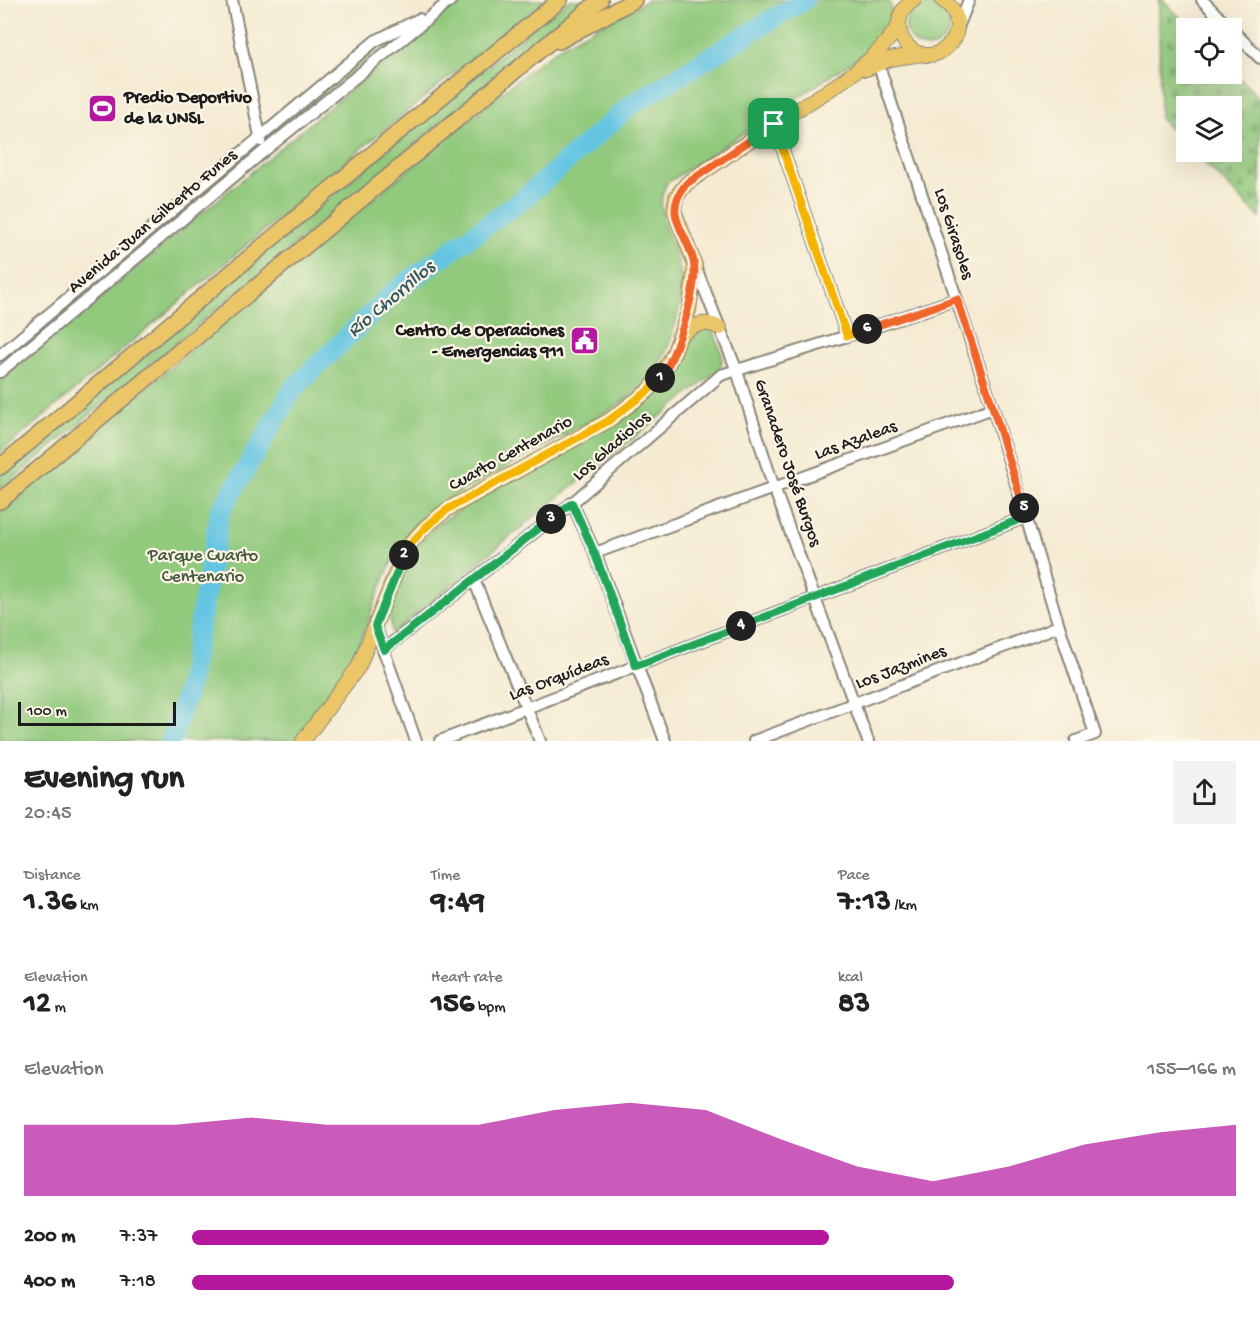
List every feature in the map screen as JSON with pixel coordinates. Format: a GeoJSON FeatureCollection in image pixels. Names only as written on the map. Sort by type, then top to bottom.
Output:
{"type":"FeatureCollection","features":[{"type":"Feature","properties":{"kind":"highway"},"geometry":{"type":"LineString","coordinates":[[0,466],[427,108],[560,0]]}},
{"type":"Feature","properties":{"kind":"highway"},"geometry":{"type":"LineString","coordinates":[[0,501],[525,60],[600,0]]}},
{"type":"Feature","properties":{"kind":"highway"},"geometry":{"type":"LineString","coordinates":[[525,60],[634,0]]}},
{"type":"Feature","properties":{"kind":"main road"},"geometry":{"type":"LineString","coordinates":[[895,0],[903,42],[921,54]]}},
{"type":"Feature","properties":{"kind":"main road"},"geometry":{"type":"LineString","coordinates":[[877,59],[904,9],[914,0]]}},
{"type":"Feature","properties":{"kind":"main road"},"geometry":{"type":"LineString","coordinates":[[774,124],[877,59],[934,54],[950,46],[957,30],[955,14],[951,7],[942,0]]}},
{"type":"Feature","properties":{"kind":"main road","name":"Granadero José Burgos"},"geometry":{"type":"LineString","coordinates":[[695,265],[674,210],[676,197],[686,184],[774,124]]}},
{"type":"Feature","properties":{"kind":"main road","name":"Cuarto Centenario"},"geometry":{"type":"LineString","coordinates":[[303,741],[359,666],[399,565],[411,542],[425,526],[448,509],[608,421],[648,391],[663,373],[689,310],[695,265]]}},
{"type":"Feature","properties":{"kind":"main road"},"geometry":{"type":"LineString","coordinates":[[679,337],[692,326],[700,323],[708,323],[720,328]]}},
{"type":"Feature","properties":{"kind":"street"},"geometry":{"type":"LineString","coordinates":[[232,0],[263,152]]}},
{"type":"Feature","properties":{"kind":"street","name":"Avenida Juan Gilberto Funes"},"geometry":{"type":"LineString","coordinates":[[0,372],[263,152],[451,0]]}},
{"type":"Feature","properties":{"kind":"street"},"geometry":{"type":"LineString","coordinates":[[957,30],[969,0]]}},
{"type":"Feature","properties":{"kind":"street"},"geometry":{"type":"LineString","coordinates":[[1202,0],[1220,18]]}},
{"type":"Feature","properties":{"kind":"street","name":"Avenida Juan Gilberto Funes"},"geometry":{"type":"LineString","coordinates":[[0,355],[375,41],[441,8]]}},
{"type":"Feature","properties":{"kind":"street"},"geometry":{"type":"LineString","coordinates":[[1242,40],[1260,58]]}},
{"type":"Feature","properties":{"kind":"street","name":"Los Girasoles"},"geometry":{"type":"LineString","coordinates":[[877,59],[993,408],[1059,626],[1095,734],[1076,741]]}},
{"type":"Feature","properties":{"kind":"street"},"geometry":{"type":"LineString","coordinates":[[774,124],[847,336]]}},
{"type":"Feature","properties":{"kind":"street","name":"Granadero José Burgos"},"geometry":{"type":"LineString","coordinates":[[695,265],[737,371],[774,488],[868,741]]}},
{"type":"Feature","properties":{"kind":"street","name":"Los Gladiolos"},"geometry":{"type":"LineString","coordinates":[[384,650],[572,503],[721,375],[957,299]]}},
{"type":"Feature","properties":{"kind":"street","name":"Las Azaleas"},"geometry":{"type":"LineString","coordinates":[[595,554],[993,408]]}},
{"type":"Feature","properties":{"kind":"street"},"geometry":{"type":"LineString","coordinates":[[572,503],[595,554],[665,741]]}},
{"type":"Feature","properties":{"kind":"street","name":"Las Orquídeas"},"geometry":{"type":"LineString","coordinates":[[440,741],[1026,517]]}},
{"type":"Feature","properties":{"kind":"street"},"geometry":{"type":"LineString","coordinates":[[474,580],[540,741]]}},
{"type":"Feature","properties":{"kind":"street"},"geometry":{"type":"LineString","coordinates":[[375,626],[416,741]]}},
{"type":"Feature","properties":{"kind":"street","name":"Los Jazmines"},"geometry":{"type":"LineString","coordinates":[[754,741],[1059,626]]}},
{"type":"Feature","properties":{"kind":"green space"},"geometry":{"type":"Polygon","coordinates":[[[461,0],[545,0],[363,147],[0,453],[0,380],[461,0]]]}},
{"type":"Feature","properties":{"kind":"green space"},"geometry":{"type":"Polygon","coordinates":[[[570,0],[591,0],[560,23],[0,490],[0,474],[535,26],[570,0]]]}},
{"type":"Feature","properties":{"kind":"green space","name":"Parque Cuarto Centenario"},"geometry":{"type":"Polygon","coordinates":[[[648,0],[888,0],[892,15],[888,29],[867,52],[667,183],[662,194],[661,206],[666,230],[679,266],[680,299],[670,342],[661,361],[646,382],[637,391],[604,413],[444,502],[414,528],[389,567],[354,656],[343,677],[293,741],[0,741],[0,511],[310,250],[538,63],[563,45],[648,0]]]}},
{"type":"Feature","properties":{"kind":"green space"},"geometry":{"type":"Polygon","coordinates":[[[1159,0],[1163,0],[1180,18],[1176,18],[1176,84],[1242,84],[1242,81],[1260,100],[1260,218],[1204,162],[1242,162],[1242,96],[1176,96],[1176,135],[1160,118],[1159,0]]]}},
{"type":"Feature","properties":{"kind":"green space"},"geometry":{"type":"Polygon","coordinates":[[[925,4],[943,10],[951,24],[946,37],[936,46],[926,48],[917,44],[910,37],[906,28],[906,19],[912,10],[925,4]]]}},
{"type":"Feature","properties":{"kind":"green space"},"geometry":{"type":"Polygon","coordinates":[[[382,41],[385,44],[271,140],[268,137],[382,41]]]}},
{"type":"Feature","properties":{"kind":"green space"},"geometry":{"type":"Polygon","coordinates":[[[253,150],[252,155],[62,315],[59,312],[253,150]]]}},
{"type":"Feature","properties":{"kind":"green space"},"geometry":{"type":"Polygon","coordinates":[[[694,329],[711,329],[714,333],[722,358],[716,372],[530,520],[392,634],[389,608],[399,579],[411,553],[434,527],[652,395],[673,369],[694,329]]]}},
{"type":"Feature","properties":{"kind":"waterway","name":"Río Chorrillos"},"geometry":{"type":"LineString","coordinates":[[171,741],[188,688],[220,512],[294,388],[395,291],[524,198],[631,105],[804,0]]}},
{"type":"Feature","properties":{"kind":"place","name":"Predio Deportivo de la UNSL"},"geometry":{"type":"Point","coordinates":[103,108]}},
{"type":"Feature","properties":{"kind":"place","name":"Centro de Operaciones - Emergencias 911"},"geometry":{"type":"Point","coordinates":[585,341]}},
{"type":"Feature","properties":{"kind":"route"},"geometry":{"type":"LineString","coordinates":[[774,124],[847,336],[957,299],[1026,517],[636,666],[595,554],[572,503],[384,650],[375,626],[399,565],[411,542],[425,526],[448,509],[608,421],[648,391],[663,373],[674,352],[689,310],[695,265],[674,210],[676,197],[686,184],[774,124]]}}]}
